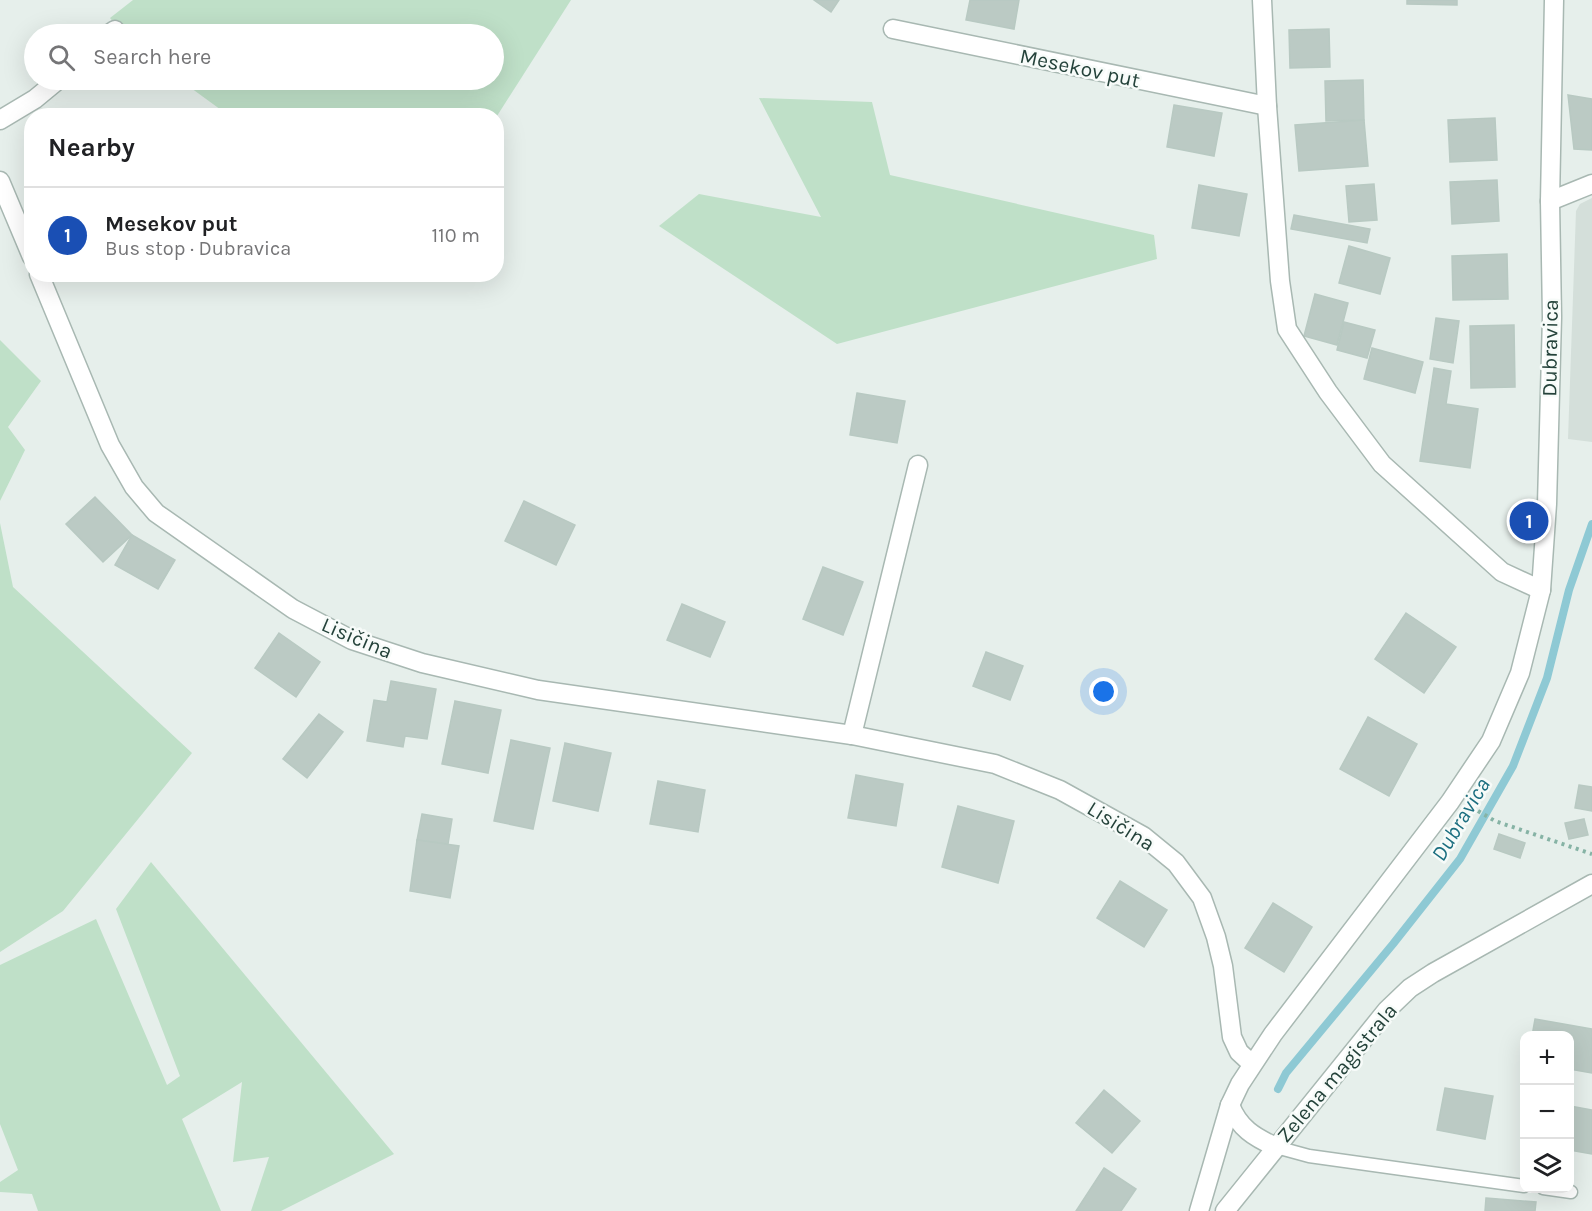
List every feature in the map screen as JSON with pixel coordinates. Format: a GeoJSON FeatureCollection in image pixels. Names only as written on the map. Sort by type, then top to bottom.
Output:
{"type":"FeatureCollection","features":[{"type":"Feature","properties":{"kind":"street"},"geometry":{"type":"LineString","coordinates":[[1262,0],[1280,281],[1287,329],[1328,392],[1382,464],[1502,572],[1540,590]]}},
{"type":"Feature","properties":{"kind":"street","name":"Dubravica"},"geometry":{"type":"LineString","coordinates":[[1199,1211],[1230,1105],[1240,1084],[1252,1064],[1450,802],[1491,741],[1520,673],[1540,590],[1548,481],[1552,318],[1550,201],[1554,0]]}},
{"type":"Feature","properties":{"kind":"street","name":"Mesekov put"},"geometry":{"type":"LineString","coordinates":[[893,29],[1267,106]]}},
{"type":"Feature","properties":{"kind":"street"},"geometry":{"type":"LineString","coordinates":[[0,120],[45,90]]}},
{"type":"Feature","properties":{"kind":"street"},"geometry":{"type":"LineString","coordinates":[[0,182],[24,238]]}},
{"type":"Feature","properties":{"kind":"street"},"geometry":{"type":"LineString","coordinates":[[1550,201],[1592,183]]}},
{"type":"Feature","properties":{"kind":"street","name":"Lisičina"},"geometry":{"type":"LineString","coordinates":[[42,282],[110,445],[134,487],[156,513],[293,609],[352,640],[422,663],[538,690],[852,735],[995,764],[1060,790],[1143,836],[1176,863],[1202,898],[1216,937],[1223,966],[1232,1037],[1239,1052],[1252,1064]]}},
{"type":"Feature","properties":{"kind":"street"},"geometry":{"type":"LineString","coordinates":[[852,735],[918,465]]}},
{"type":"Feature","properties":{"kind":"street","name":"Zelena magistrala"},"geometry":{"type":"LineString","coordinates":[[1225,1211],[1386,1010],[1410,988],[1592,884]]}},
{"type":"Feature","properties":{"kind":"street"},"geometry":{"type":"LineString","coordinates":[[1230,1105],[1235,1118],[1245,1128],[1259,1139],[1276,1147]]}},
{"type":"Feature","properties":{"kind":"lane"},"geometry":{"type":"LineString","coordinates":[[1276,1147],[1319,1158],[1520,1185]]}},
{"type":"Feature","properties":{"kind":"path"},"geometry":{"type":"LineString","coordinates":[[1478,811],[1495,821],[1592,854]]}},
{"type":"Feature","properties":{"kind":"shaded area"},"geometry":{"type":"Polygon","coordinates":[[[1592,198],[1592,442],[1568,439],[1576,211],[1580,204],[1592,198]]]}},
{"type":"Feature","properties":{"kind":"green space"},"geometry":{"type":"Polygon","coordinates":[[[133,0],[571,0],[502,108],[218,108],[194,90],[504,90],[504,24],[115,24],[110,18],[133,0]]]}},
{"type":"Feature","properties":{"kind":"green space"},"geometry":{"type":"Polygon","coordinates":[[[759,98],[872,102],[890,175],[1154,235],[1157,259],[837,344],[659,226],[699,194],[821,217],[759,98]]]}},
{"type":"Feature","properties":{"kind":"green space"},"geometry":{"type":"Polygon","coordinates":[[[0,340],[41,381],[8,427],[25,450],[0,501],[0,340]]]}},
{"type":"Feature","properties":{"kind":"green space"},"geometry":{"type":"Polygon","coordinates":[[[0,523],[13,587],[192,753],[63,911],[0,952],[0,523]]]}},
{"type":"Feature","properties":{"kind":"green space"},"geometry":{"type":"Polygon","coordinates":[[[151,862],[394,1154],[281,1211],[251,1211],[269,1157],[233,1162],[242,1082],[182,1119],[221,1211],[38,1211],[32,1194],[0,1192],[0,1182],[18,1170],[0,1124],[0,965],[96,919],[167,1085],[180,1076],[116,909],[151,862]]]}},
{"type":"Feature","properties":{"kind":"building"},"geometry":{"type":"Polygon","coordinates":[[[814,0],[839,0],[831,12],[814,0]]]}},
{"type":"Feature","properties":{"kind":"building"},"geometry":{"type":"Polygon","coordinates":[[[970,0],[1019,0],[1014,29],[966,20],[970,0]]]}},
{"type":"Feature","properties":{"kind":"building"},"geometry":{"type":"Polygon","coordinates":[[[1407,0],[1457,0],[1457,5],[1407,4],[1407,0]]]}},
{"type":"Feature","properties":{"kind":"building"},"geometry":{"type":"Polygon","coordinates":[[[1329,29],[1330,67],[1290,68],[1289,30],[1329,29]]]}},
{"type":"Feature","properties":{"kind":"building"},"geometry":{"type":"Polygon","coordinates":[[[1363,80],[1364,120],[1326,121],[1325,81],[1363,80]]]}},
{"type":"Feature","properties":{"kind":"building"},"geometry":{"type":"Polygon","coordinates":[[[1568,95],[1592,99],[1592,150],[1574,149],[1568,95]]]}},
{"type":"Feature","properties":{"kind":"building"},"geometry":{"type":"Polygon","coordinates":[[[1174,105],[1222,113],[1214,156],[1167,147],[1174,105]]]}},
{"type":"Feature","properties":{"kind":"building"},"geometry":{"type":"Polygon","coordinates":[[[1495,118],[1497,160],[1450,162],[1448,120],[1495,118]]]}},
{"type":"Feature","properties":{"kind":"building"},"geometry":{"type":"Polygon","coordinates":[[[1364,120],[1368,166],[1299,171],[1295,125],[1364,120]]]}},
{"type":"Feature","properties":{"kind":"building"},"geometry":{"type":"Polygon","coordinates":[[[1497,180],[1499,221],[1452,224],[1450,182],[1497,180]]]}},
{"type":"Feature","properties":{"kind":"building"},"geometry":{"type":"Polygon","coordinates":[[[1374,184],[1377,220],[1349,222],[1346,186],[1374,184]]]}},
{"type":"Feature","properties":{"kind":"building"},"geometry":{"type":"Polygon","coordinates":[[[1199,185],[1247,194],[1239,236],[1192,228],[1199,185]]]}},
{"type":"Feature","properties":{"kind":"building"},"geometry":{"type":"Polygon","coordinates":[[[1294,215],[1370,229],[1367,243],[1291,229],[1294,215]]]}},
{"type":"Feature","properties":{"kind":"building"},"geometry":{"type":"Polygon","coordinates":[[[1349,246],[1390,258],[1380,294],[1339,283],[1349,246]]]}},
{"type":"Feature","properties":{"kind":"building"},"geometry":{"type":"Polygon","coordinates":[[[1507,254],[1508,299],[1453,300],[1452,256],[1507,254]]]}},
{"type":"Feature","properties":{"kind":"building"},"geometry":{"type":"Polygon","coordinates":[[[1315,294],[1348,303],[1337,345],[1304,336],[1315,294]]]}},
{"type":"Feature","properties":{"kind":"building"},"geometry":{"type":"Polygon","coordinates":[[[1436,318],[1459,321],[1453,363],[1430,359],[1436,318]]]}},
{"type":"Feature","properties":{"kind":"building"},"geometry":{"type":"Polygon","coordinates":[[[1344,322],[1375,330],[1367,358],[1337,350],[1344,322]]]}},
{"type":"Feature","properties":{"kind":"building"},"geometry":{"type":"Polygon","coordinates":[[[1514,325],[1515,387],[1471,388],[1470,326],[1514,325]]]}},
{"type":"Feature","properties":{"kind":"building"},"geometry":{"type":"Polygon","coordinates":[[[1372,348],[1423,362],[1415,393],[1364,379],[1372,348]]]}},
{"type":"Feature","properties":{"kind":"building"},"geometry":{"type":"Polygon","coordinates":[[[1434,368],[1451,371],[1446,404],[1478,409],[1470,468],[1420,461],[1434,368]]]}},
{"type":"Feature","properties":{"kind":"building"},"geometry":{"type":"Polygon","coordinates":[[[857,393],[905,401],[897,443],[850,435],[857,393]]]}},
{"type":"Feature","properties":{"kind":"building"},"geometry":{"type":"Polygon","coordinates":[[[95,497],[132,535],[103,562],[66,524],[95,497]]]}},
{"type":"Feature","properties":{"kind":"building"},"geometry":{"type":"Polygon","coordinates":[[[524,501],[575,525],[556,565],[505,541],[524,501]]]}},
{"type":"Feature","properties":{"kind":"building"},"geometry":{"type":"Polygon","coordinates":[[[132,535],[175,560],[158,589],[115,565],[132,535]]]}},
{"type":"Feature","properties":{"kind":"building"},"geometry":{"type":"Polygon","coordinates":[[[823,567],[863,582],[843,635],[803,619],[823,567]]]}},
{"type":"Feature","properties":{"kind":"building"},"geometry":{"type":"Polygon","coordinates":[[[682,604],[725,622],[710,657],[667,640],[682,604]]]}},
{"type":"Feature","properties":{"kind":"building"},"geometry":{"type":"Polygon","coordinates":[[[1406,613],[1456,647],[1424,693],[1375,659],[1406,613]]]}},
{"type":"Feature","properties":{"kind":"building"},"geometry":{"type":"Polygon","coordinates":[[[279,633],[320,662],[296,697],[255,668],[279,633]]]}},
{"type":"Feature","properties":{"kind":"building"},"geometry":{"type":"Polygon","coordinates":[[[986,652],[1023,666],[1010,700],[973,686],[986,652]]]}},
{"type":"Feature","properties":{"kind":"building"},"geometry":{"type":"Polygon","coordinates":[[[391,681],[436,689],[427,739],[405,736],[403,747],[367,741],[374,700],[387,702],[391,681]]]}},
{"type":"Feature","properties":{"kind":"building"},"geometry":{"type":"Polygon","coordinates":[[[455,701],[501,710],[488,773],[442,764],[455,701]]]}},
{"type":"Feature","properties":{"kind":"building"},"geometry":{"type":"Polygon","coordinates":[[[319,714],[343,732],[307,778],[283,759],[319,714]]]}},
{"type":"Feature","properties":{"kind":"building"},"geometry":{"type":"Polygon","coordinates":[[[1368,717],[1417,744],[1389,796],[1340,769],[1368,717]]]}},
{"type":"Feature","properties":{"kind":"building"},"geometry":{"type":"Polygon","coordinates":[[[511,740],[550,748],[533,829],[494,821],[511,740]]]}},
{"type":"Feature","properties":{"kind":"building"},"geometry":{"type":"Polygon","coordinates":[[[565,743],[611,753],[598,811],[553,801],[565,743]]]}},
{"type":"Feature","properties":{"kind":"building"},"geometry":{"type":"Polygon","coordinates":[[[856,775],[903,784],[896,826],[848,818],[856,775]]]}},
{"type":"Feature","properties":{"kind":"building"},"geometry":{"type":"Polygon","coordinates":[[[658,781],[705,790],[698,832],[650,824],[658,781]]]}},
{"type":"Feature","properties":{"kind":"building"},"geometry":{"type":"Polygon","coordinates":[[[1579,785],[1592,787],[1592,811],[1575,808],[1579,785]]]}},
{"type":"Feature","properties":{"kind":"building"},"geometry":{"type":"Polygon","coordinates":[[[958,806],[1014,821],[998,883],[942,867],[958,806]]]}},
{"type":"Feature","properties":{"kind":"building"},"geometry":{"type":"Polygon","coordinates":[[[422,814],[452,819],[448,844],[417,840],[422,814]]]}},
{"type":"Feature","properties":{"kind":"building"},"geometry":{"type":"Polygon","coordinates":[[[1584,819],[1588,835],[1569,839],[1565,823],[1584,819]]]}},
{"type":"Feature","properties":{"kind":"building"},"geometry":{"type":"Polygon","coordinates":[[[1499,834],[1525,843],[1520,858],[1494,849],[1499,834]]]}},
{"type":"Feature","properties":{"kind":"building"},"geometry":{"type":"Polygon","coordinates":[[[417,840],[459,846],[450,898],[410,891],[417,840]]]}},
{"type":"Feature","properties":{"kind":"building"},"geometry":{"type":"Polygon","coordinates":[[[1120,881],[1167,910],[1144,947],[1097,918],[1120,881]]]}},
{"type":"Feature","properties":{"kind":"building"},"geometry":{"type":"Polygon","coordinates":[[[1273,903],[1312,927],[1284,972],[1245,948],[1273,903]]]}},
{"type":"Feature","properties":{"kind":"building"},"geometry":{"type":"Polygon","coordinates":[[[1535,1019],[1592,1029],[1592,1073],[1574,1070],[1574,1031],[1533,1031],[1535,1019]]]}},
{"type":"Feature","properties":{"kind":"building"},"geometry":{"type":"Polygon","coordinates":[[[1445,1088],[1493,1096],[1485,1139],[1437,1130],[1445,1088]]]}},
{"type":"Feature","properties":{"kind":"building"},"geometry":{"type":"Polygon","coordinates":[[[1104,1090],[1140,1121],[1112,1153],[1076,1123],[1104,1090]]]}},
{"type":"Feature","properties":{"kind":"building"},"geometry":{"type":"Polygon","coordinates":[[[1574,1107],[1592,1110],[1592,1154],[1574,1151],[1574,1107]]]}},
{"type":"Feature","properties":{"kind":"building"},"geometry":{"type":"Polygon","coordinates":[[[1104,1168],[1136,1189],[1121,1211],[1076,1211],[1104,1168]]]}},
{"type":"Feature","properties":{"kind":"building"},"geometry":{"type":"Polygon","coordinates":[[[1486,1198],[1536,1202],[1535,1211],[1485,1211],[1486,1198]]]}},
{"type":"Feature","properties":{"kind":"waterway","name":"Dubravica"},"geometry":{"type":"LineString","coordinates":[[1278,1089],[1286,1073],[1460,859],[1513,766],[1547,678],[1569,590],[1592,524]]}},
{"type":"Feature","properties":{"kind":"place","name":"Mesekov put"},"geometry":{"type":"Point","coordinates":[1529,521]}}]}
